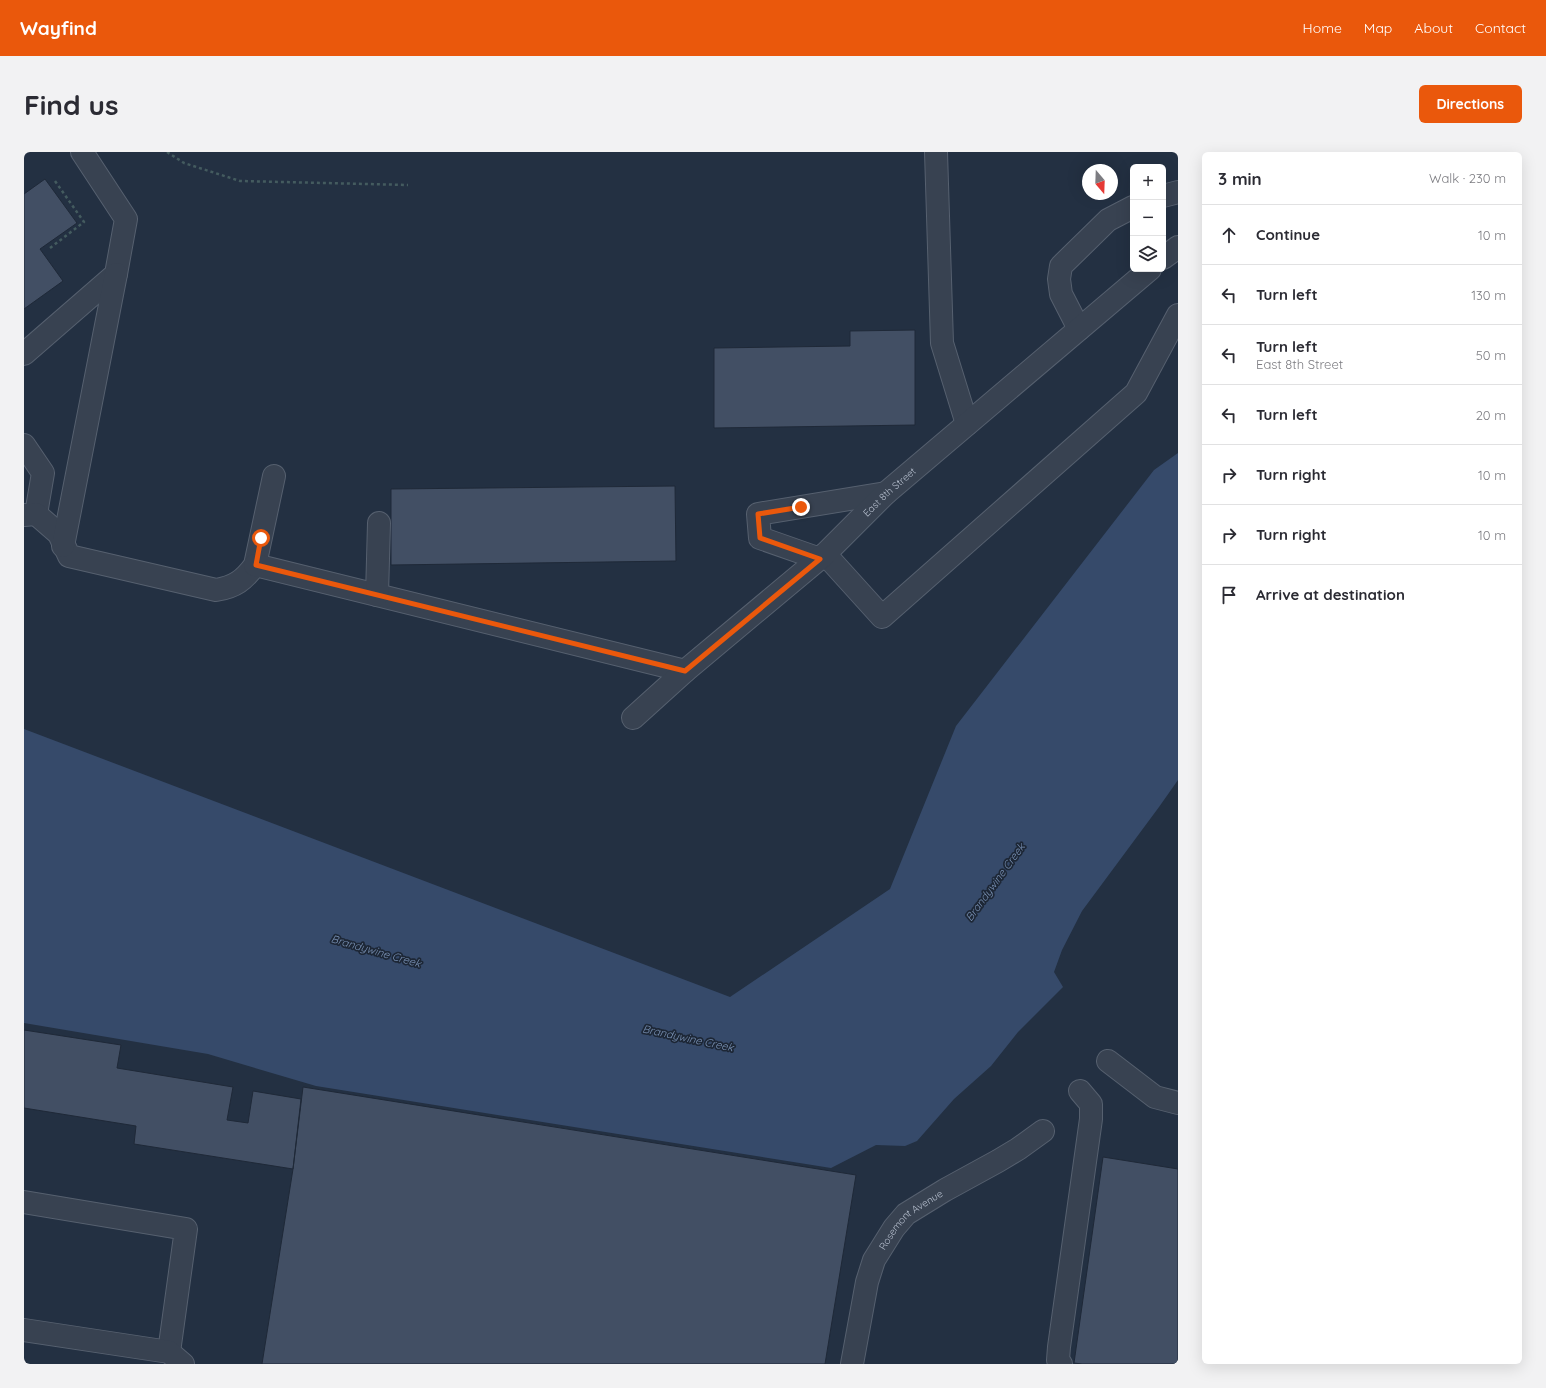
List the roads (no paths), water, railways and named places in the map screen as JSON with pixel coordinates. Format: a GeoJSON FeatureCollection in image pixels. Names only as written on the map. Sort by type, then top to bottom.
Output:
{"type":"FeatureCollection","features":[{"type":"Feature","properties":{"kind":"street"},"geometry":{"type":"LineString","coordinates":[[63,546],[126,219],[82,152]]}},
{"type":"Feature","properties":{"kind":"street"},"geometry":{"type":"LineString","coordinates":[[936,152],[942,343],[967,424]]}},
{"type":"Feature","properties":{"kind":"street"},"geometry":{"type":"LineString","coordinates":[[1166,195],[1178,192]]}},
{"type":"Feature","properties":{"kind":"street"},"geometry":{"type":"LineString","coordinates":[[1079,329],[1060,294],[1059,279],[1061,266],[1108,220],[1130,209]]}},
{"type":"Feature","properties":{"kind":"street"},"geometry":{"type":"LineString","coordinates":[[1166,256],[1178,247]]}},
{"type":"Feature","properties":{"kind":"street","name":"East 8th Street"},"geometry":{"type":"LineString","coordinates":[[633,718],[685,671],[823,556],[886,493],[1146,272]]}},
{"type":"Feature","properties":{"kind":"street"},"geometry":{"type":"LineString","coordinates":[[24,354],[116,274]]}},
{"type":"Feature","properties":{"kind":"street"},"geometry":{"type":"LineString","coordinates":[[886,493],[758,514],[760,538],[823,556],[882,617],[1136,393],[1178,316]]}},
{"type":"Feature","properties":{"kind":"street"},"geometry":{"type":"LineString","coordinates":[[24,446],[43,473],[30,515],[59,534],[63,546],[69,556],[216,590],[228,588],[238,583],[248,575],[256,565],[274,476]]}},
{"type":"Feature","properties":{"kind":"street"},"geometry":{"type":"LineString","coordinates":[[377,595],[379,523]]}},
{"type":"Feature","properties":{"kind":"street"},"geometry":{"type":"LineString","coordinates":[[256,565],[685,671]]}},
{"type":"Feature","properties":{"kind":"street"},"geometry":{"type":"LineString","coordinates":[[1108,1061],[1155,1097],[1178,1103]]}},
{"type":"Feature","properties":{"kind":"street"},"geometry":{"type":"LineString","coordinates":[[1061,1364],[1058,1360],[1059,1347],[1091,1119],[1091,1104],[1080,1091]]}},
{"type":"Feature","properties":{"kind":"street","name":"Rosemont Avenue"},"geometry":{"type":"LineString","coordinates":[[852,1364],[867,1282],[874,1260],[894,1228],[906,1214],[1018,1149],[1043,1131]]}},
{"type":"Feature","properties":{"kind":"street"},"geometry":{"type":"LineString","coordinates":[[24,1202],[186,1229],[176,1358],[24,1330]]}},
{"type":"Feature","properties":{"kind":"water","name":"Brandywine Creek"},"geometry":{"type":"Polygon","coordinates":[[[1178,453],[1178,780],[1082,911],[1062,950],[1054,972],[1063,987],[1018,1032],[991,1066],[954,1099],[917,1141],[905,1146],[876,1145],[831,1168],[316,1086],[208,1054],[24,1023],[24,729],[730,997],[890,889],[956,726],[1154,470],[1178,453]]]}}]}
